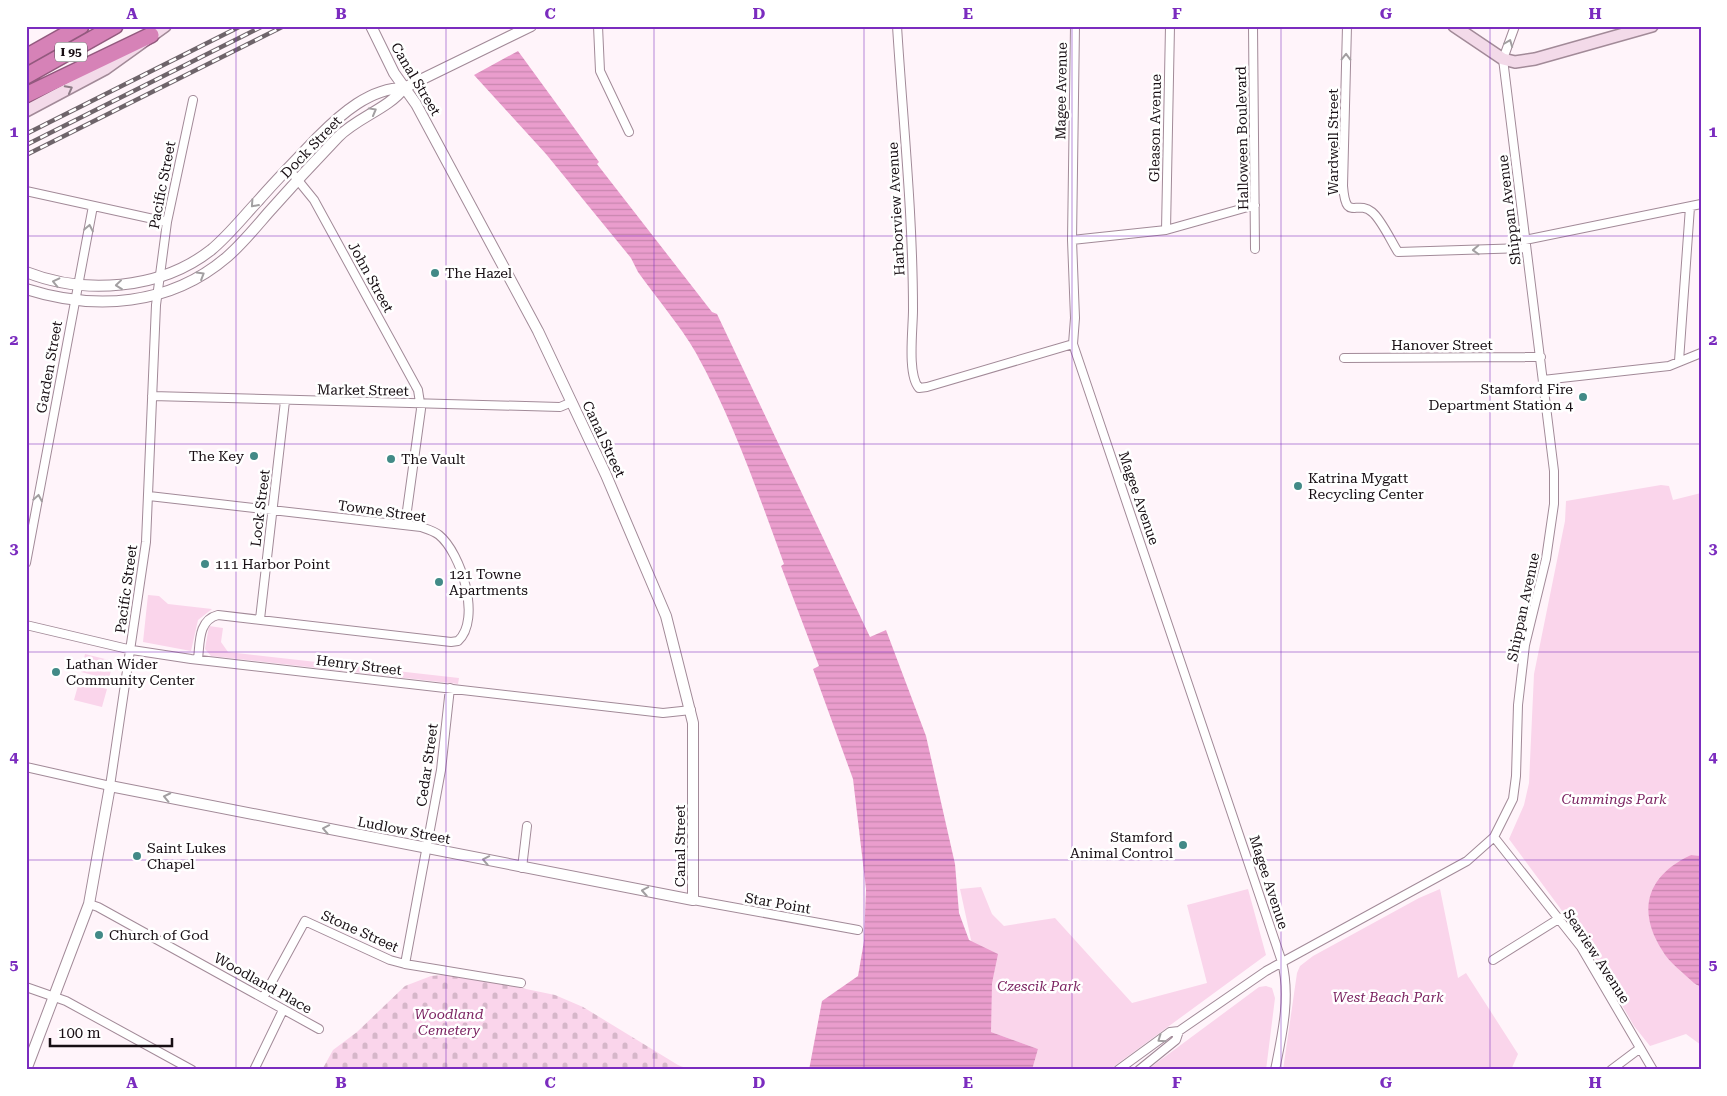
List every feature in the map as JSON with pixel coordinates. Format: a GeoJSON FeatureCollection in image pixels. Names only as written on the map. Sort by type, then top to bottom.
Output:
{"type":"FeatureCollection","features":[{"type":"Feature","properties":{"kind":"highway","name":"I 95"},"geometry":{"type":"LineString","coordinates":[[26,57],[81,26]]}},
{"type":"Feature","properties":{"kind":"highway","name":"I 95"},"geometry":{"type":"LineString","coordinates":[[26,76],[115,26]]}},
{"type":"Feature","properties":{"kind":"highway"},"geometry":{"type":"LineString","coordinates":[[26,95],[99,58],[151,35]]}},
{"type":"Feature","properties":{"kind":"main road"},"geometry":{"type":"LineString","coordinates":[[26,112],[105,68],[165,26]]}},
{"type":"Feature","properties":{"kind":"main road"},"geometry":{"type":"LineString","coordinates":[[1454,26],[1503,59],[1515,62],[1535,59],[1652,26]]}},
{"type":"Feature","properties":{"kind":"street","name":"Canal Street"},"geometry":{"type":"LineString","coordinates":[[371,26],[404,88],[416,104],[527,308],[572,402],[660,599],[691,710],[694,747],[693,900]]}},
{"type":"Feature","properties":{"kind":"street"},"geometry":{"type":"LineString","coordinates":[[404,88],[531,26]]}},
{"type":"Feature","properties":{"kind":"street"},"geometry":{"type":"LineString","coordinates":[[598,26],[600,71],[629,132]]}},
{"type":"Feature","properties":{"kind":"street","name":"Harborview Avenue"},"geometry":{"type":"LineString","coordinates":[[897,26],[913,251],[913,366],[916,385],[919,388],[1073,344]]}},
{"type":"Feature","properties":{"kind":"street","name":"Magee Avenue"},"geometry":{"type":"LineString","coordinates":[[1075,26],[1072,240],[1075,318],[1073,344],[1282,962]]}},
{"type":"Feature","properties":{"kind":"street","name":"Gleason Avenue"},"geometry":{"type":"LineString","coordinates":[[1166,230],[1170,26]]}},
{"type":"Feature","properties":{"kind":"street","name":"Halloween Boulevard"},"geometry":{"type":"LineString","coordinates":[[1253,26],[1255,249]]}},
{"type":"Feature","properties":{"kind":"street","name":"Wardwell Street"},"geometry":{"type":"LineString","coordinates":[[1347,26],[1344,200],[1347,206],[1354,209],[1365,208],[1373,212],[1398,252],[1525,244],[1701,204]]}},
{"type":"Feature","properties":{"kind":"street","name":"Shippan Avenue"},"geometry":{"type":"LineString","coordinates":[[1179,1031],[1282,962],[1447,874],[1476,855],[1494,837],[1509,809],[1515,789],[1518,704],[1525,646],[1546,559],[1553,511],[1554,471],[1503,59],[1515,26]]}},
{"type":"Feature","properties":{"kind":"street","name":"Dock Street"},"geometry":{"type":"LineString","coordinates":[[26,272],[56,282],[77,285],[120,285],[161,275],[193,262],[212,249],[288,168],[346,110],[384,90],[404,88]]}},
{"type":"Feature","properties":{"kind":"street","name":"Dock Street"},"geometry":{"type":"LineString","coordinates":[[26,289],[74,301],[109,303],[157,295],[203,274],[226,258],[298,179],[354,123],[394,99],[404,88]]}},
{"type":"Feature","properties":{"kind":"street","name":"Pacific Street"},"geometry":{"type":"LineString","coordinates":[[26,1070],[89,904],[110,786],[132,650],[146,542],[157,295],[167,222],[193,100]]}},
{"type":"Feature","properties":{"kind":"street","name":"John Street"},"geometry":{"type":"LineString","coordinates":[[288,168],[314,200],[416,385],[421,404]]}},
{"type":"Feature","properties":{"kind":"street"},"geometry":{"type":"LineString","coordinates":[[26,191],[167,222]]}},
{"type":"Feature","properties":{"kind":"street"},"geometry":{"type":"LineString","coordinates":[[1072,240],[1166,230],[1255,205]]}},
{"type":"Feature","properties":{"kind":"street","name":"Garden Street"},"geometry":{"type":"LineString","coordinates":[[26,563],[93,206]]}},
{"type":"Feature","properties":{"kind":"street"},"geometry":{"type":"LineString","coordinates":[[1680,361],[1690,207]]}},
{"type":"Feature","properties":{"kind":"street"},"geometry":{"type":"LineString","coordinates":[[1543,380],[1669,366],[1701,353]]}},
{"type":"Feature","properties":{"kind":"street","name":"Hanover Street"},"geometry":{"type":"LineString","coordinates":[[1344,358],[1541,357]]}},
{"type":"Feature","properties":{"kind":"street","name":"Market Street"},"geometry":{"type":"LineString","coordinates":[[152,396],[560,407],[572,402]]}},
{"type":"Feature","properties":{"kind":"street","name":"Lock Street"},"geometry":{"type":"LineString","coordinates":[[260,619],[285,401]]}},
{"type":"Feature","properties":{"kind":"street"},"geometry":{"type":"LineString","coordinates":[[406,525],[421,404]]}},
{"type":"Feature","properties":{"kind":"street","name":"Towne Street"},"geometry":{"type":"LineString","coordinates":[[149,496],[406,525],[430,530],[438,534],[449,549],[466,586],[470,602],[467,628],[458,641],[451,642],[224,614],[212,616],[203,625],[198,659]]}},
{"type":"Feature","properties":{"kind":"street","name":"Henry Street"},"geometry":{"type":"LineString","coordinates":[[26,625],[132,650],[198,659],[663,713],[691,710]]}},
{"type":"Feature","properties":{"kind":"street","name":"Cedar Street"},"geometry":{"type":"LineString","coordinates":[[405,964],[441,770],[450,688]]}},
{"type":"Feature","properties":{"kind":"street"},"geometry":{"type":"LineString","coordinates":[[26,767],[110,786]]}},
{"type":"Feature","properties":{"kind":"street","name":"Ludlow Street"},"geometry":{"type":"LineString","coordinates":[[110,786],[693,900]]}},
{"type":"Feature","properties":{"kind":"street"},"geometry":{"type":"LineString","coordinates":[[522,868],[527,826]]}},
{"type":"Feature","properties":{"kind":"street","name":"Seaview Avenue"},"geometry":{"type":"LineString","coordinates":[[1494,837],[1560,918],[1597,973],[1639,1050],[1653,1070]]}},
{"type":"Feature","properties":{"kind":"street","name":"Star Point"},"geometry":{"type":"LineString","coordinates":[[693,900],[858,930]]}},
{"type":"Feature","properties":{"kind":"street","name":"Woodland Place"},"geometry":{"type":"LineString","coordinates":[[89,904],[107,912],[319,1029]]}},
{"type":"Feature","properties":{"kind":"street"},"geometry":{"type":"LineString","coordinates":[[1493,960],[1560,918]]}},
{"type":"Feature","properties":{"kind":"street","name":"Stone Street"},"geometry":{"type":"LineString","coordinates":[[264,998],[305,921],[390,960],[520,983]]}},
{"type":"Feature","properties":{"kind":"street"},"geometry":{"type":"LineString","coordinates":[[1275,1070],[1285,1012],[1286,982],[1282,962]]}},
{"type":"Feature","properties":{"kind":"street"},"geometry":{"type":"LineString","coordinates":[[26,987],[55,996],[192,1070]]}},
{"type":"Feature","properties":{"kind":"street"},"geometry":{"type":"LineString","coordinates":[[254,1070],[283,1010]]}},
{"type":"Feature","properties":{"kind":"street"},"geometry":{"type":"LineString","coordinates":[[1118,1070],[1170,1032],[1179,1031],[1176,1040],[1139,1070]]}},
{"type":"Feature","properties":{"kind":"street"},"geometry":{"type":"LineString","coordinates":[[1611,1070],[1639,1050]]}},
{"type":"Feature","properties":{"kind":"green space","name":"Cummings Park"},"geometry":{"type":"Polygon","coordinates":[[[1661,485],[1669,486],[1673,500],[1701,493],[1701,856],[1690,855],[1694,984],[1701,987],[1701,1045],[1686,1034],[1650,1046],[1634,1026],[1588,946],[1509,839],[1524,805],[1529,783],[1534,674],[1565,521],[1566,501],[1661,485]]]}},
{"type":"Feature","properties":{"kind":"green space"},"geometry":{"type":"Polygon","coordinates":[[[148,595],[159,596],[168,604],[212,609],[198,620],[191,651],[143,642],[148,595]]]}},
{"type":"Feature","properties":{"kind":"green space"},"geometry":{"type":"Polygon","coordinates":[[[209,626],[223,628],[221,642],[228,652],[459,678],[458,684],[211,656],[205,649],[209,626]]]}},
{"type":"Feature","properties":{"kind":"green space"},"geometry":{"type":"Polygon","coordinates":[[[85,654],[113,661],[109,679],[81,672],[85,654]]]}},
{"type":"Feature","properties":{"kind":"green space"},"geometry":{"type":"Polygon","coordinates":[[[79,682],[107,689],[102,707],[74,700],[79,682]]]}},
{"type":"Feature","properties":{"kind":"green space","name":"Czescik Park"},"geometry":{"type":"Polygon","coordinates":[[[981,887],[992,914],[1004,926],[1055,918],[1132,1003],[1207,983],[1187,905],[1248,889],[1266,955],[1109,1070],[1032,1070],[1038,1049],[991,1032],[960,889],[981,887]]]}},
{"type":"Feature","properties":{"kind":"green space","name":"West Beach Park"},"geometry":{"type":"Polygon","coordinates":[[[1440,889],[1458,978],[1466,973],[1518,1054],[1511,1070],[1283,1070],[1297,973],[1300,966],[1313,956],[1419,898],[1440,889]]]}},
{"type":"Feature","properties":{"kind":"green space","name":"Woodland Cemetery"},"geometry":{"type":"Polygon","coordinates":[[[453,974],[555,995],[583,1007],[678,1065],[690,1070],[322,1070],[333,1050],[357,1032],[405,986],[431,976],[453,974]]]}},
{"type":"Feature","properties":{"kind":"green space"},"geometry":{"type":"Polygon","coordinates":[[[1266,986],[1272,988],[1275,998],[1266,1070],[1147,1070],[1259,987],[1266,986]]]}},
{"type":"Feature","properties":{"kind":"shaded area"},"geometry":{"type":"Polygon","coordinates":[[[518,51],[599,162],[597,164],[712,312],[717,314],[870,637],[886,630],[926,736],[955,864],[959,913],[969,940],[998,954],[992,983],[991,1032],[1038,1049],[1032,1070],[809,1070],[822,1001],[858,976],[864,941],[866,889],[853,779],[813,669],[819,666],[781,566],[784,564],[733,430],[696,353],[676,322],[638,272],[631,258],[546,154],[474,75],[518,51]]]}},
{"type":"Feature","properties":{"kind":"shaded area"},"geometry":{"type":"Polygon","coordinates":[[[1691,855],[1701,856],[1701,987],[1695,984],[1665,955],[1654,935],[1648,907],[1656,883],[1676,863],[1691,855]]]}},
{"type":"Feature","properties":{"kind":"railway"},"geometry":{"type":"LineString","coordinates":[[26,134],[241,26]]}},
{"type":"Feature","properties":{"kind":"railway"},"geometry":{"type":"LineString","coordinates":[[26,145],[263,26]]}},
{"type":"Feature","properties":{"kind":"railway"},"geometry":{"type":"LineString","coordinates":[[26,155],[284,26]]}},
{"type":"Feature","properties":{"kind":"place","name":"The Hazel"},"geometry":{"type":"Point","coordinates":[435,273]}},
{"type":"Feature","properties":{"kind":"place","name":"Stamford Fire Department Station 4"},"geometry":{"type":"Point","coordinates":[1583,397]}},
{"type":"Feature","properties":{"kind":"place","name":"The Key"},"geometry":{"type":"Point","coordinates":[254,456]}},
{"type":"Feature","properties":{"kind":"place","name":"The Vault"},"geometry":{"type":"Point","coordinates":[391,459]}},
{"type":"Feature","properties":{"kind":"place","name":"Katrina Mygatt Recycling Center"},"geometry":{"type":"Point","coordinates":[1298,486]}},
{"type":"Feature","properties":{"kind":"place","name":"111 Harbor Point"},"geometry":{"type":"Point","coordinates":[205,564]}},
{"type":"Feature","properties":{"kind":"place","name":"121 Towne Apartments"},"geometry":{"type":"Point","coordinates":[439,582]}},
{"type":"Feature","properties":{"kind":"place","name":"Lathan Wider Community Center"},"geometry":{"type":"Point","coordinates":[56,672]}},
{"type":"Feature","properties":{"kind":"place","name":"Stamford Animal Control"},"geometry":{"type":"Point","coordinates":[1183,845]}},
{"type":"Feature","properties":{"kind":"place","name":"Saint Lukes Chapel"},"geometry":{"type":"Point","coordinates":[137,856]}},
{"type":"Feature","properties":{"kind":"place","name":"Church of God"},"geometry":{"type":"Point","coordinates":[99,935]}}]}
